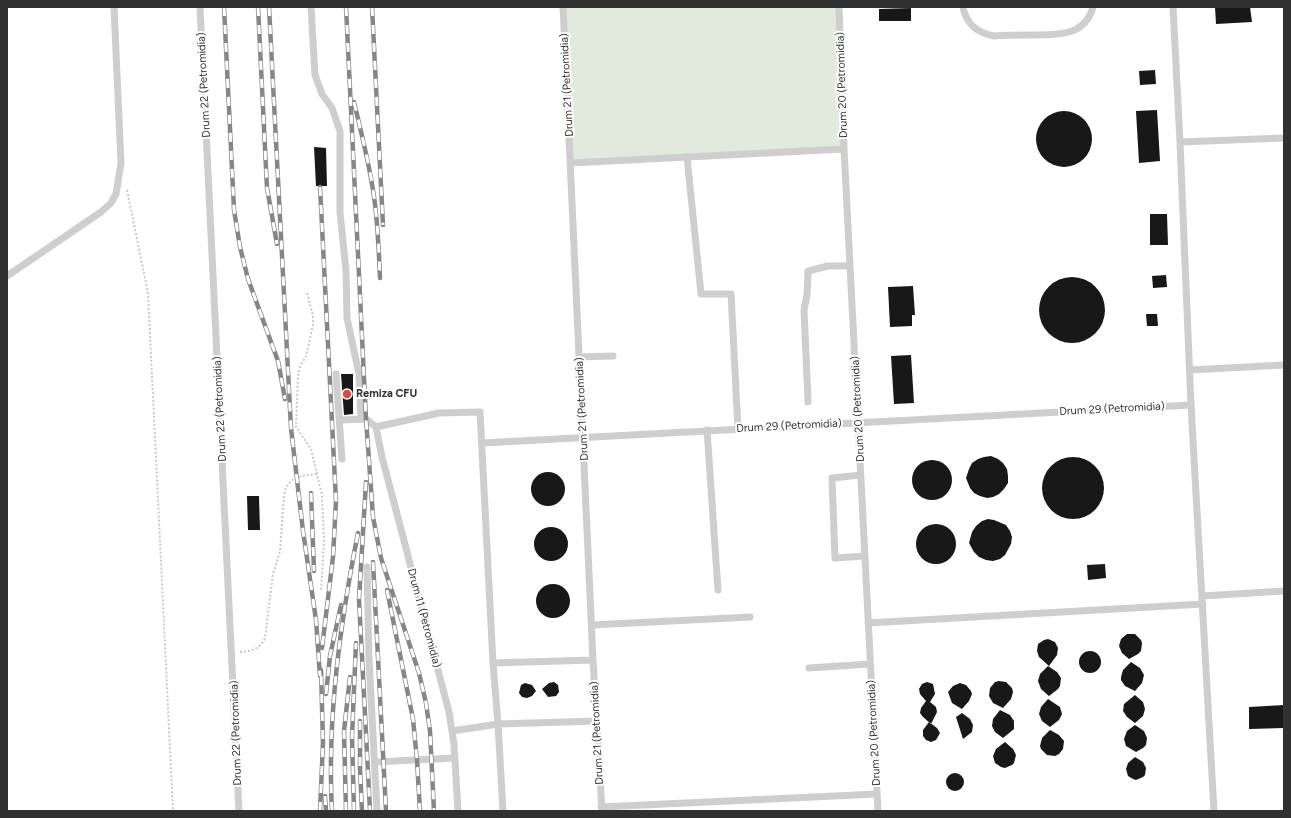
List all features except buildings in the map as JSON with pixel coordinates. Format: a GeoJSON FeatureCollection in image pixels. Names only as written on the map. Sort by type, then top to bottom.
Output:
{"type":"FeatureCollection","features":[{"type":"Feature","properties":{"kind":"lane"},"geometry":{"type":"LineString","coordinates":[[7,276],[101,212],[111,203],[116,194],[121,163],[114,7]]}},
{"type":"Feature","properties":{"kind":"lane","name":"Drum 22 (Petromidia)"},"geometry":{"type":"LineString","coordinates":[[200,7],[239,811]]}},
{"type":"Feature","properties":{"kind":"lane"},"geometry":{"type":"LineString","coordinates":[[311,7],[315,75],[322,94],[332,108],[340,131],[340,212],[346,264],[347,318],[359,374],[361,419]]}},
{"type":"Feature","properties":{"kind":"lane","name":"Drum 21 (Petromidia)"},"geometry":{"type":"LineString","coordinates":[[562,7],[584,438],[593,660],[602,809]]}},
{"type":"Feature","properties":{"kind":"lane","name":"Drum 20 (Petromidia)"},"geometry":{"type":"LineString","coordinates":[[839,7],[844,149],[878,811]]}},
{"type":"Feature","properties":{"kind":"lane"},"geometry":{"type":"LineString","coordinates":[[963,7],[967,19],[975,28],[994,36],[1056,35],[1071,32],[1084,24],[1093,7]]}},
{"type":"Feature","properties":{"kind":"lane"},"geometry":{"type":"LineString","coordinates":[[1173,7],[1191,405],[1214,811]]}},
{"type":"Feature","properties":{"kind":"lane"},"geometry":{"type":"LineString","coordinates":[[1180,142],[1284,138]]}},
{"type":"Feature","properties":{"kind":"lane"},"geometry":{"type":"LineString","coordinates":[[570,163],[844,149]]}},
{"type":"Feature","properties":{"kind":"lane"},"geometry":{"type":"LineString","coordinates":[[687,157],[701,294],[731,294],[738,429]]}},
{"type":"Feature","properties":{"kind":"lane"},"geometry":{"type":"LineString","coordinates":[[808,402],[804,310],[807,295],[808,271],[828,266],[850,266]]}},
{"type":"Feature","properties":{"kind":"lane"},"geometry":{"type":"LineString","coordinates":[[580,357],[613,356]]}},
{"type":"Feature","properties":{"kind":"lane"},"geometry":{"type":"LineString","coordinates":[[1190,370],[1284,365]]}},
{"type":"Feature","properties":{"kind":"lane"},"geometry":{"type":"LineString","coordinates":[[336,374],[342,459]]}},
{"type":"Feature","properties":{"kind":"lane","name":"Drum 29 (Petromidia)"},"geometry":{"type":"LineString","coordinates":[[482,442],[584,438],[707,430],[1191,405]]}},
{"type":"Feature","properties":{"kind":"lane"},"geometry":{"type":"LineString","coordinates":[[340,420],[366,419],[376,427],[439,413],[480,412],[493,664],[503,811]]}},
{"type":"Feature","properties":{"kind":"lane","name":"Drum 11 (Petromidia)"},"geometry":{"type":"LineString","coordinates":[[376,427],[382,457],[449,712],[455,758],[458,811]]}},
{"type":"Feature","properties":{"kind":"lane"},"geometry":{"type":"LineString","coordinates":[[707,430],[718,590]]}},
{"type":"Feature","properties":{"kind":"lane"},"geometry":{"type":"LineString","coordinates":[[861,475],[832,478],[835,558],[865,556]]}},
{"type":"Feature","properties":{"kind":"lane"},"geometry":{"type":"LineString","coordinates":[[367,567],[369,659],[377,811]]}},
{"type":"Feature","properties":{"kind":"lane"},"geometry":{"type":"LineString","coordinates":[[868,623],[1202,600],[1284,591]]}},
{"type":"Feature","properties":{"kind":"lane"},"geometry":{"type":"LineString","coordinates":[[592,625],[750,617]]}},
{"type":"Feature","properties":{"kind":"lane"},"geometry":{"type":"LineString","coordinates":[[493,664],[593,660]]}},
{"type":"Feature","properties":{"kind":"lane"},"geometry":{"type":"LineString","coordinates":[[809,668],[870,664]]}},
{"type":"Feature","properties":{"kind":"lane"},"geometry":{"type":"LineString","coordinates":[[452,731],[498,724],[597,721]]}},
{"type":"Feature","properties":{"kind":"lane"},"geometry":{"type":"LineString","coordinates":[[375,762],[455,758]]}},
{"type":"Feature","properties":{"kind":"lane"},"geometry":{"type":"LineString","coordinates":[[602,809],[877,794]]}},
{"type":"Feature","properties":{"kind":"path"},"geometry":{"type":"LineString","coordinates":[[126,186],[148,293],[173,811]]}},
{"type":"Feature","properties":{"kind":"path"},"geometry":{"type":"LineString","coordinates":[[307,293],[313,316],[313,325],[306,356],[298,376],[296,427],[311,449],[322,495],[324,541],[320,591]]}},
{"type":"Feature","properties":{"kind":"path"},"geometry":{"type":"LineString","coordinates":[[232,652],[250,651],[258,648],[265,638],[273,574],[280,551],[285,488],[296,477],[316,474]]}},
{"type":"Feature","properties":{"kind":"shaded area"},"geometry":{"type":"Polygon","coordinates":[[[563,7],[837,7],[844,149],[571,163],[563,7]]]}},
{"type":"Feature","properties":{"kind":"railway"},"geometry":{"type":"LineString","coordinates":[[224,7],[234,210],[240,247],[248,279],[278,361],[285,399]]}},
{"type":"Feature","properties":{"kind":"railway"},"geometry":{"type":"LineString","coordinates":[[258,7],[267,188],[277,244]]}},
{"type":"Feature","properties":{"kind":"railway"},"geometry":{"type":"LineString","coordinates":[[269,7],[291,428],[303,531],[316,620],[320,676]]}},
{"type":"Feature","properties":{"kind":"railway"},"geometry":{"type":"LineString","coordinates":[[346,7],[366,419],[373,517],[381,558],[419,673],[426,703],[430,731],[434,811]]}},
{"type":"Feature","properties":{"kind":"railway"},"geometry":{"type":"LineString","coordinates":[[372,7],[383,225]]}},
{"type":"Feature","properties":{"kind":"railway"},"geometry":{"type":"LineString","coordinates":[[354,102],[373,191],[378,232],[380,278]]}},
{"type":"Feature","properties":{"kind":"railway"},"geometry":{"type":"LineString","coordinates":[[320,187],[336,501],[333,557],[322,648]]}},
{"type":"Feature","properties":{"kind":"railway"},"geometry":{"type":"LineString","coordinates":[[366,482],[359,599],[370,811]]}},
{"type":"Feature","properties":{"kind":"railway"},"geometry":{"type":"LineString","coordinates":[[311,493],[314,571]]}},
{"type":"Feature","properties":{"kind":"railway"},"geometry":{"type":"LineString","coordinates":[[332,811],[331,741],[336,671],[358,533]]}},
{"type":"Feature","properties":{"kind":"railway"},"geometry":{"type":"LineString","coordinates":[[373,562],[386,811]]}},
{"type":"Feature","properties":{"kind":"railway"},"geometry":{"type":"LineString","coordinates":[[387,590],[413,719],[420,811]]}},
{"type":"Feature","properties":{"kind":"railway"},"geometry":{"type":"LineString","coordinates":[[326,694],[330,656],[341,605]]}},
{"type":"Feature","properties":{"kind":"railway"},"geometry":{"type":"LineString","coordinates":[[354,811],[352,737],[356,643]]}},
{"type":"Feature","properties":{"kind":"railway"},"geometry":{"type":"LineString","coordinates":[[320,811],[323,743],[321,670]]}},
{"type":"Feature","properties":{"kind":"railway"},"geometry":{"type":"LineString","coordinates":[[346,811],[344,731],[350,677]]}},
{"type":"Feature","properties":{"kind":"railway"},"geometry":{"type":"LineString","coordinates":[[360,721],[362,811]]}},
{"type":"Feature","properties":{"kind":"railway"},"geometry":{"type":"LineString","coordinates":[[325,796],[326,811]]}},
{"type":"Feature","properties":{"kind":"place","name":"Remiza CFU"},"geometry":{"type":"Point","coordinates":[347,394]}}]}
